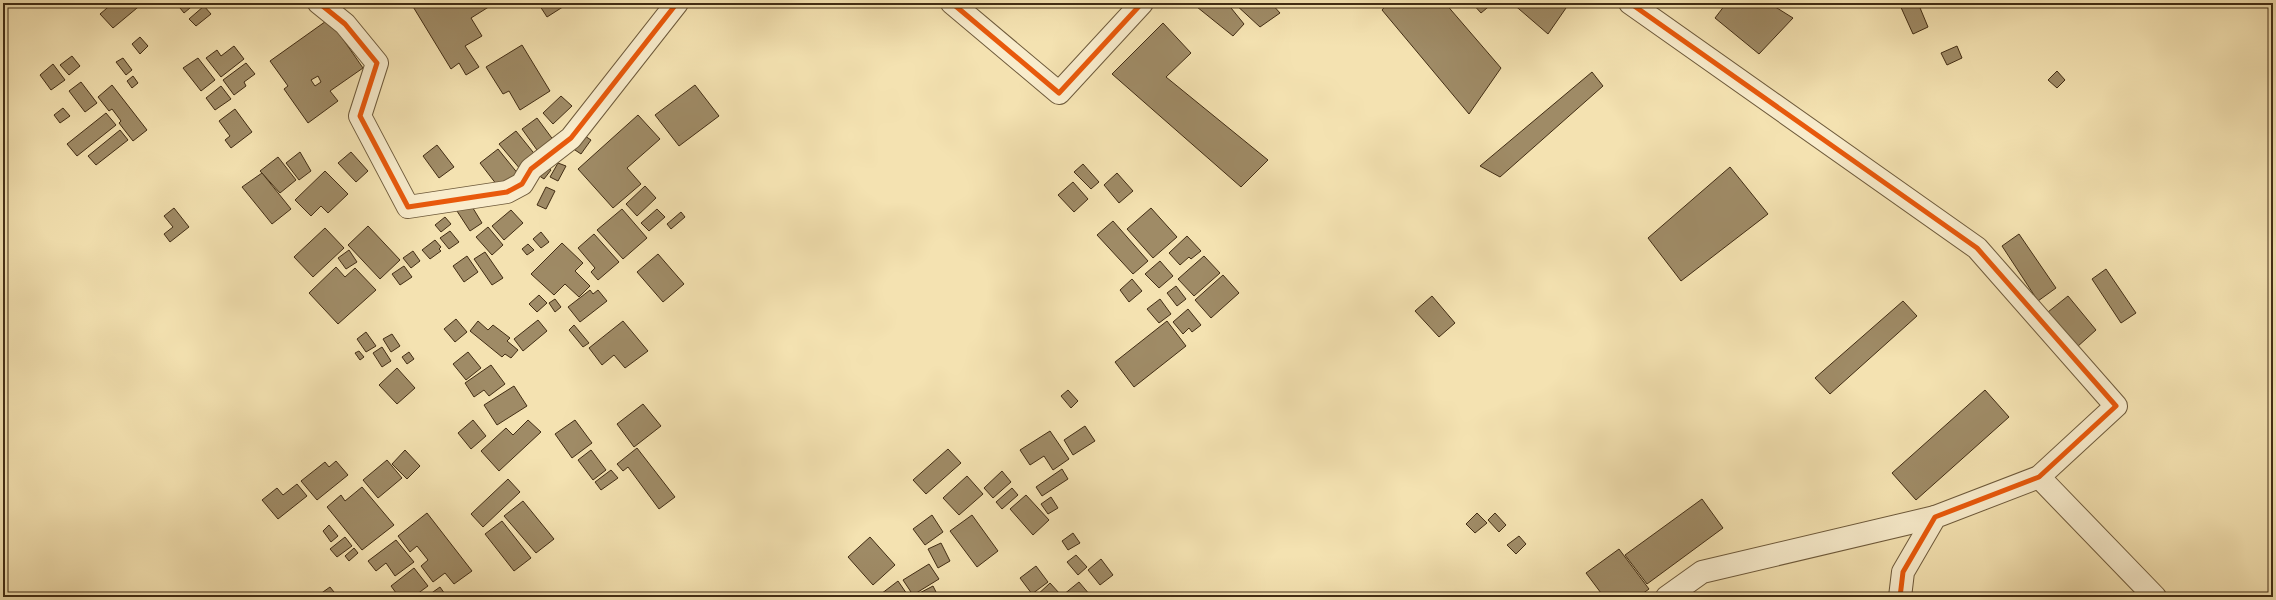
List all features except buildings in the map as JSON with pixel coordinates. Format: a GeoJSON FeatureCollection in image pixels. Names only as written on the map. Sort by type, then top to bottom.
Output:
{"type":"FeatureCollection","features":[{"type":"Feature","properties":{"kind":"street"},"geometry":{"type":"LineString","coordinates":[[319,3],[345,24],[377,63],[360,116],[408,207],[507,192],[522,184],[530,169],[571,138],[677,3]]}},
{"type":"Feature","properties":{"kind":"street"},"geometry":{"type":"LineString","coordinates":[[952,3],[1059,93],[1142,3]]}},
{"type":"Feature","properties":{"kind":"street"},"geometry":{"type":"LineString","coordinates":[[1630,3],[1976,248],[2116,406],[2039,477],[1935,517],[1702,572],[1666,597]]}},
{"type":"Feature","properties":{"kind":"street"},"geometry":{"type":"LineString","coordinates":[[2039,477],[2155,597]]}},
{"type":"Feature","properties":{"kind":"street"},"geometry":{"type":"LineString","coordinates":[[1900,597],[1903,572],[1935,517]]}},
{"type":"Feature","properties":{"kind":"cycle path"},"geometry":{"type":"LineString","coordinates":[[319,3],[345,24],[377,63],[360,116],[408,207],[507,192],[522,184],[531,169],[571,138],[677,3]]}},
{"type":"Feature","properties":{"kind":"cycle path"},"geometry":{"type":"LineString","coordinates":[[952,3],[1059,93],[1142,3]]}},
{"type":"Feature","properties":{"kind":"cycle path"},"geometry":{"type":"LineString","coordinates":[[1630,3],[1977,248],[2116,406],[2039,477],[1935,517],[1903,572],[1900,597]]}}]}
